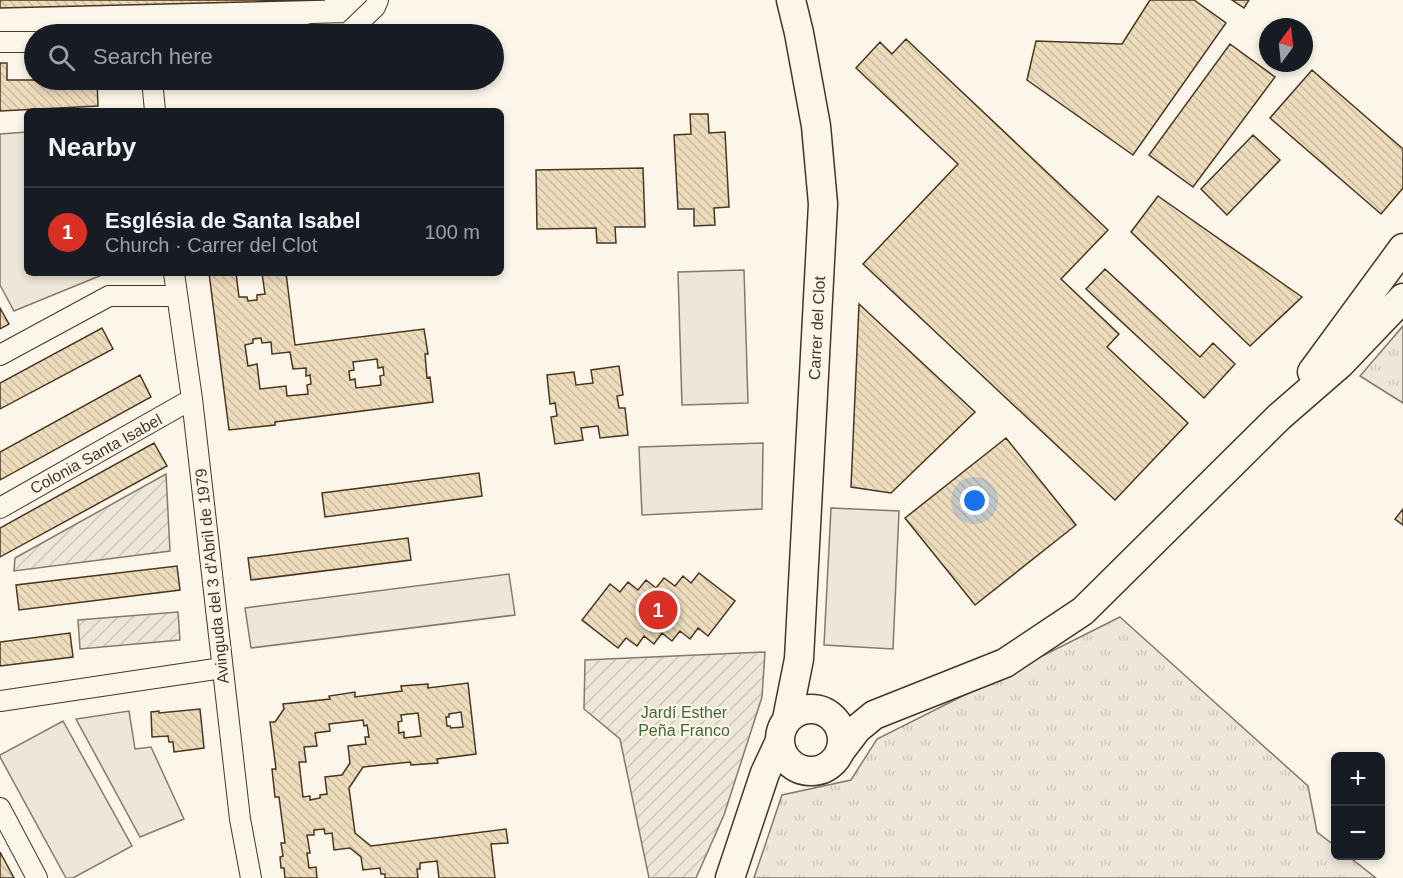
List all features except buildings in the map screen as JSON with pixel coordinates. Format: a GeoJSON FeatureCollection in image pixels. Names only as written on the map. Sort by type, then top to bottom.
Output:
{"type":"FeatureCollection","features":[{"type":"Feature","properties":{"kind":"street"},"geometry":{"type":"LineString","coordinates":[[357,24],[375,7],[378,0]]}},
{"type":"Feature","properties":{"kind":"street","name":"Carrer del Clot"},"geometry":{"type":"LineString","coordinates":[[730,878],[754,803],[783,731],[799,659],[824,204],[816,126],[797,5]]}},
{"type":"Feature","properties":{"kind":"street"},"geometry":{"type":"LineString","coordinates":[[0,42],[24,42]]}},
{"type":"Feature","properties":{"kind":"street"},"geometry":{"type":"LineString","coordinates":[[153,90],[155,108]]}},
{"type":"Feature","properties":{"kind":"street"},"geometry":{"type":"LineString","coordinates":[[1279,417],[1403,248]]}},
{"type":"Feature","properties":{"kind":"street","name":"Avinguda del 3 d'Abril de 1979"},"geometry":{"type":"LineString","coordinates":[[174,276],[192,399],[240,819],[251,878]]}},
{"type":"Feature","properties":{"kind":"street"},"geometry":{"type":"LineString","coordinates":[[0,355],[109,296],[177,296]]}},
{"type":"Feature","properties":{"kind":"street"},"geometry":{"type":"LineString","coordinates":[[874,716],[827,713],[810,708],[797,711],[783,731],[783,756],[792,766],[804,771],[816,771],[827,767],[836,760],[857,729],[874,716],[1005,663],[1083,611],[1279,417],[1340,364],[1403,298]]}},
{"type":"Feature","properties":{"kind":"street","name":"Colonia Santa Isabel"},"geometry":{"type":"LineString","coordinates":[[0,508],[192,399]]}},
{"type":"Feature","properties":{"kind":"street","name":"Carrer del Clot"},"geometry":{"type":"LineString","coordinates":[[799,659],[810,688],[827,713]]}},
{"type":"Feature","properties":{"kind":"street"},"geometry":{"type":"LineString","coordinates":[[0,701],[222,668]]}},
{"type":"Feature","properties":{"kind":"street"},"geometry":{"type":"LineString","coordinates":[[827,713],[841,731],[843,740],[841,750]]}},
{"type":"Feature","properties":{"kind":"street"},"geometry":{"type":"LineString","coordinates":[[754,803],[776,785],[804,771]]}},
{"type":"Feature","properties":{"kind":"street"},"geometry":{"type":"LineString","coordinates":[[0,808],[37,878]]}},
{"type":"Feature","properties":{"kind":"green space"},"geometry":{"type":"Polygon","coordinates":[[[24,132],[24,276],[100,276],[14,311],[0,285],[0,134],[24,132]]]}},
{"type":"Feature","properties":{"kind":"green space"},"geometry":{"type":"Polygon","coordinates":[[[744,270],[748,403],[682,405],[678,272],[744,270]]]}},
{"type":"Feature","properties":{"kind":"green space"},"geometry":{"type":"Polygon","coordinates":[[[1403,326],[1403,403],[1360,376],[1403,326]]]}},
{"type":"Feature","properties":{"kind":"green space"},"geometry":{"type":"Polygon","coordinates":[[[763,443],[762,509],[642,515],[639,447],[763,443]]]}},
{"type":"Feature","properties":{"kind":"green space"},"geometry":{"type":"Polygon","coordinates":[[[166,474],[170,551],[14,571],[15,558],[166,474]]]}},
{"type":"Feature","properties":{"kind":"green space"},"geometry":{"type":"Polygon","coordinates":[[[831,508],[899,511],[893,649],[824,645],[831,508]]]}},
{"type":"Feature","properties":{"kind":"green space"},"geometry":{"type":"Polygon","coordinates":[[[509,574],[515,615],[251,648],[245,608],[509,574]]]}},
{"type":"Feature","properties":{"kind":"green space"},"geometry":{"type":"Polygon","coordinates":[[[178,612],[180,640],[80,649],[78,620],[178,612]]]}},
{"type":"Feature","properties":{"kind":"green space"},"geometry":{"type":"Polygon","coordinates":[[[1120,617],[1308,786],[1317,832],[1331,843],[1331,860],[1353,860],[1376,878],[754,878],[782,795],[851,780],[877,739],[1120,617]]]}},
{"type":"Feature","properties":{"kind":"green space","name":"Jardí Esther Peña Franco"},"geometry":{"type":"Polygon","coordinates":[[[765,652],[762,697],[724,815],[696,878],[649,878],[620,739],[584,709],[585,660],[765,652]]]}},
{"type":"Feature","properties":{"kind":"green space"},"geometry":{"type":"Polygon","coordinates":[[[129,711],[135,749],[151,747],[184,819],[140,837],[76,719],[129,711]]]}},
{"type":"Feature","properties":{"kind":"green space"},"geometry":{"type":"Polygon","coordinates":[[[63,721],[132,846],[73,878],[66,878],[0,757],[63,721]]]}},
{"type":"Feature","properties":{"kind":"place","name":"Església de Santa Isabel"},"geometry":{"type":"Point","coordinates":[658,610]}}]}
